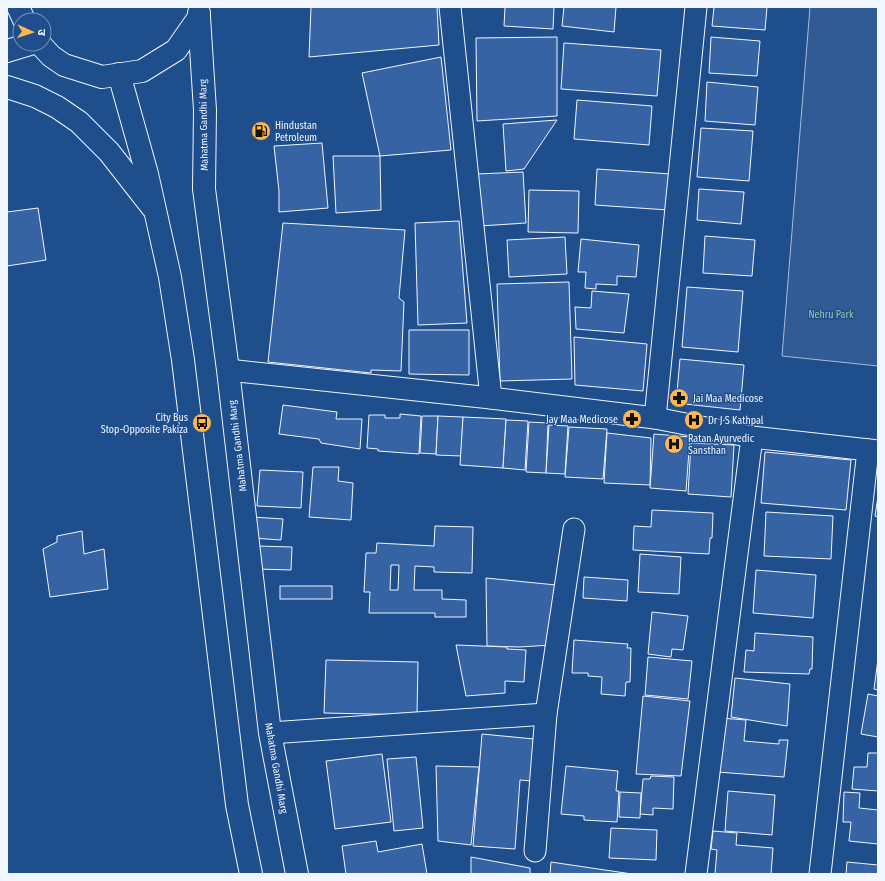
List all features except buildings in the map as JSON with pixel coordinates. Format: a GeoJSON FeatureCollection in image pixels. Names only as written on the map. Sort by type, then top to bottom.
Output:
{"type":"FeatureCollection","features":[{"type":"Feature","properties":{"kind":"main road"},"geometry":{"type":"LineString","coordinates":[[47,52],[64,65],[102,76],[142,71],[176,50],[200,12]]}},
{"type":"Feature","properties":{"kind":"main road","name":"Mahatma Gandhi Marg"},"geometry":{"type":"LineString","coordinates":[[200,12],[205,110],[204,189],[228,370],[270,733],[297,874]]}},
{"type":"Feature","properties":{"kind":"main road"},"geometry":{"type":"LineString","coordinates":[[119,74],[148,174],[170,278],[183,360],[237,805],[251,874]]}},
{"type":"Feature","properties":{"kind":"main road"},"geometry":{"type":"LineString","coordinates":[[7,87],[35,96],[57,107],[79,122],[109,152],[156,212]]}},
{"type":"Feature","properties":{"kind":"street"},"geometry":{"type":"LineString","coordinates":[[450,7],[491,398]]}},
{"type":"Feature","properties":{"kind":"street"},"geometry":{"type":"LineString","coordinates":[[655,418],[696,7]]}},
{"type":"Feature","properties":{"kind":"street"},"geometry":{"type":"LineString","coordinates":[[228,370],[491,398],[655,418],[752,437],[873,450],[820,874]]}},
{"type":"Feature","properties":{"kind":"street"},"geometry":{"type":"LineString","coordinates":[[696,874],[752,437]]}},
{"type":"Feature","properties":{"kind":"street"},"geometry":{"type":"LineString","coordinates":[[535,850],[546,714],[574,529]]}},
{"type":"Feature","properties":{"kind":"street"},"geometry":{"type":"LineString","coordinates":[[270,733],[546,714]]}},
{"type":"Feature","properties":{"kind":"shaded area","name":"Nehru Park"},"geometry":{"type":"Polygon","coordinates":[[[810,7],[878,7],[878,366],[782,356],[810,7]]]}},
{"type":"Feature","properties":{"kind":"place","name":"Hindustan Petroleum"},"geometry":{"type":"Point","coordinates":[261,131]}},
{"type":"Feature","properties":{"kind":"place","name":"Jai Maa Medicose"},"geometry":{"type":"Point","coordinates":[679,398]}},
{"type":"Feature","properties":{"kind":"place","name":"Jay Maa Medicose"},"geometry":{"type":"Point","coordinates":[632,419]}},
{"type":"Feature","properties":{"kind":"place","name":"Dr J S Kathpal"},"geometry":{"type":"Point","coordinates":[694,420]}},
{"type":"Feature","properties":{"kind":"place","name":"City Bus Stop-Opposite Pakiza"},"geometry":{"type":"Point","coordinates":[202,423]}},
{"type":"Feature","properties":{"kind":"place","name":"Ratan Ayurvedic Sansthan"},"geometry":{"type":"Point","coordinates":[674,444]}}]}
